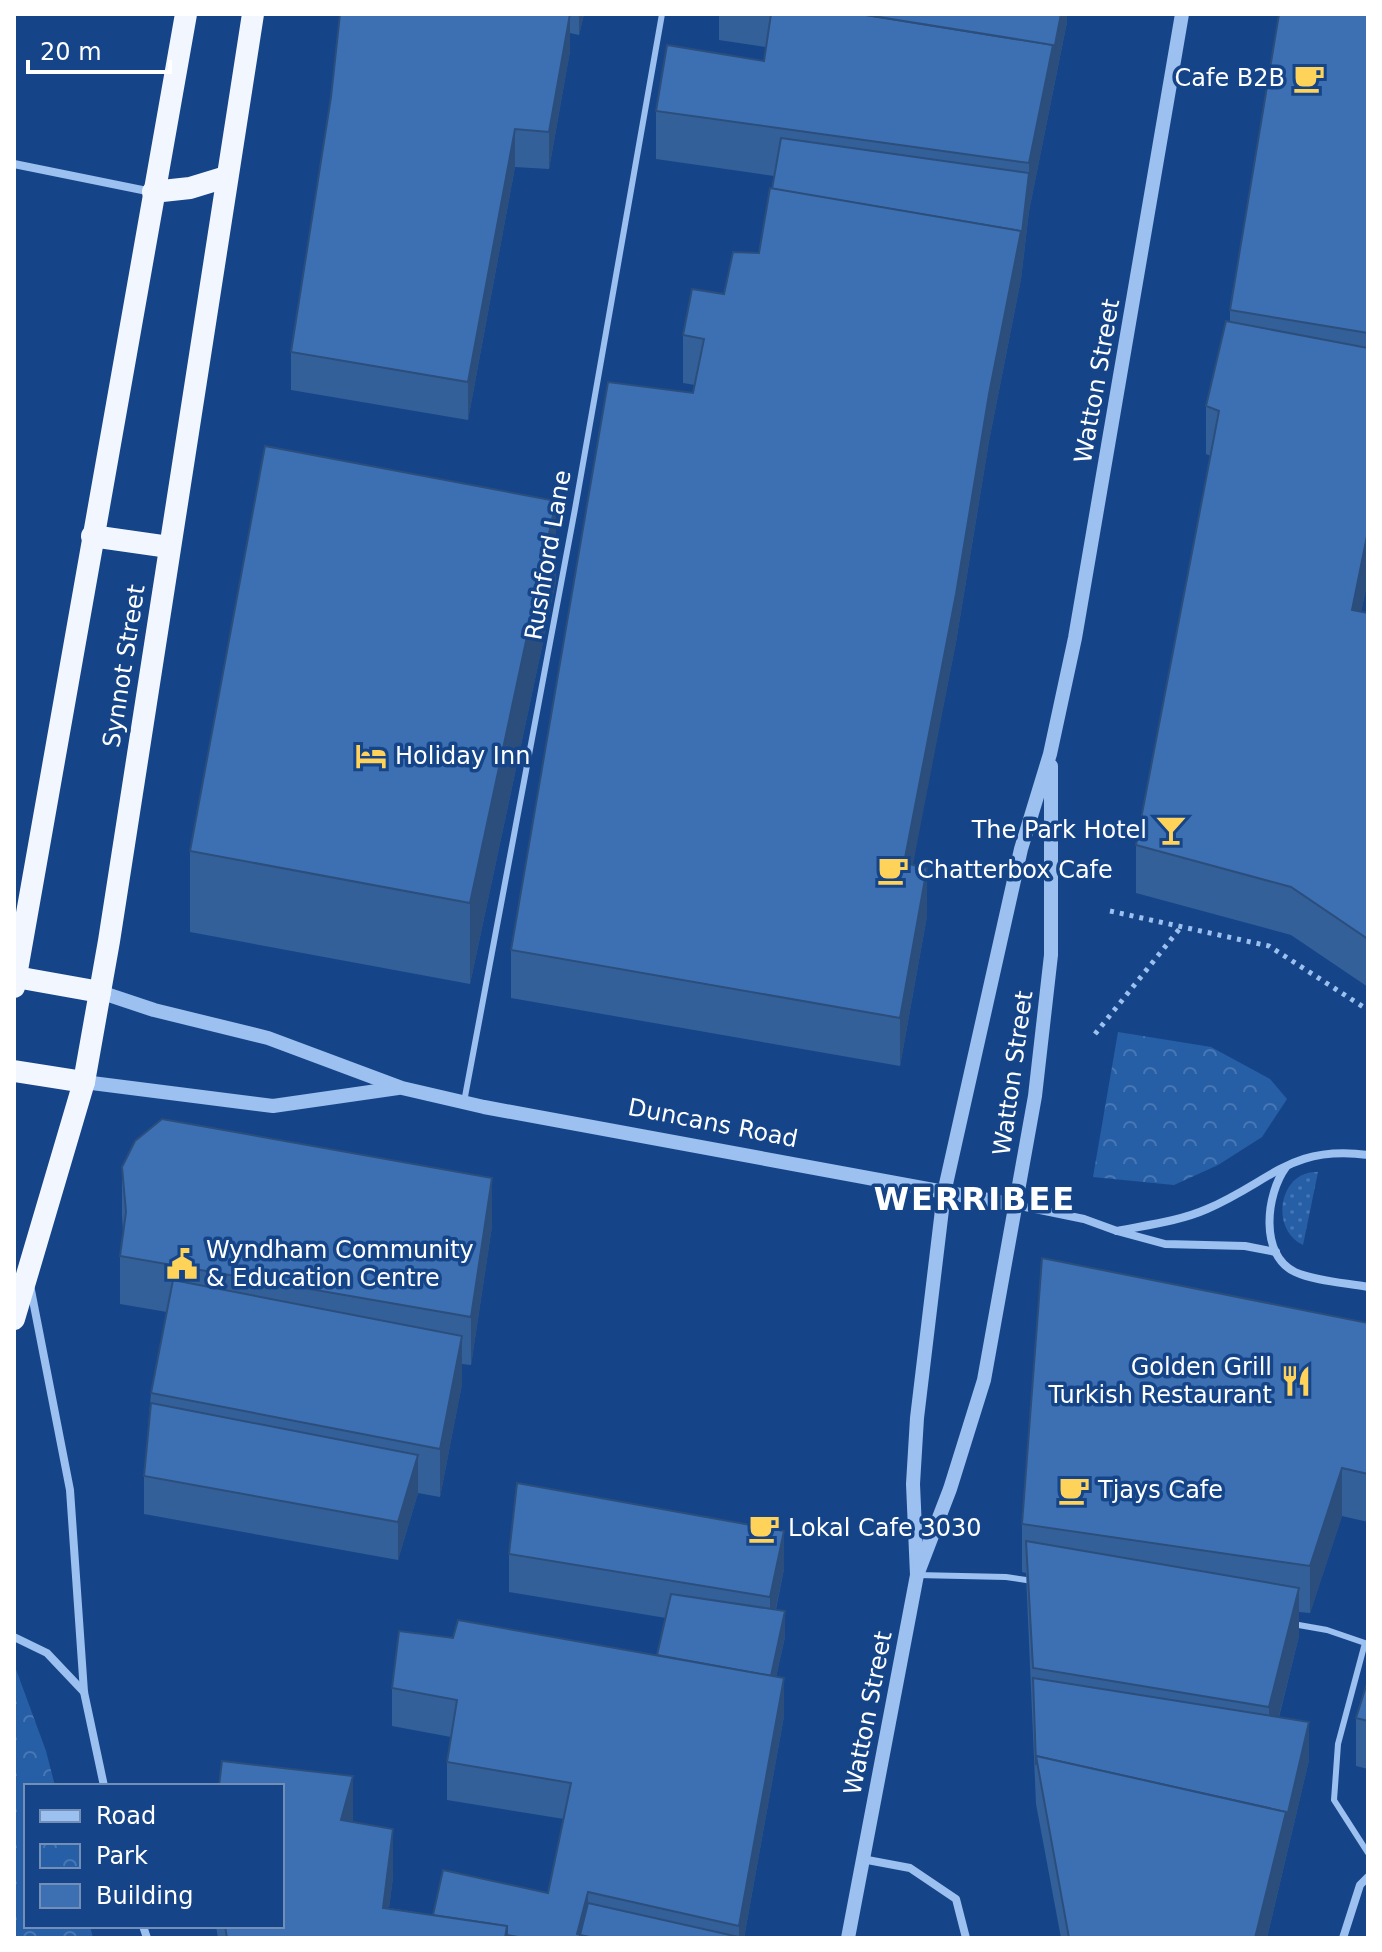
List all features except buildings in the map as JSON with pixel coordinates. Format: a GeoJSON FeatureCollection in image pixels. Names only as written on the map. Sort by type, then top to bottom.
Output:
{"type":"FeatureCollection","features":[{"type":"Feature","properties":{"kind":"highway"},"geometry":{"type":"LineString","coordinates":[[15,982],[186,14]]}},
{"type":"Feature","properties":{"kind":"highway","name":"Synnot Street"},"geometry":{"type":"LineString","coordinates":[[14,1319],[84,1082],[253,14]]}},
{"type":"Feature","properties":{"kind":"highway"},"geometry":{"type":"LineString","coordinates":[[153,192],[190,188],[226,177]]}},
{"type":"Feature","properties":{"kind":"highway"},"geometry":{"type":"LineString","coordinates":[[92,536],[169,547]]}},
{"type":"Feature","properties":{"kind":"highway","name":"Duncans Road"},"geometry":{"type":"LineString","coordinates":[[15,982],[100,992]]}},
{"type":"Feature","properties":{"kind":"highway","name":"Duncans Road"},"geometry":{"type":"LineString","coordinates":[[14,1071],[84,1082]]}},
{"type":"Feature","properties":{"kind":"street","name":"Watton Street"},"geometry":{"type":"LineString","coordinates":[[917,1575],[913,1484],[917,1418],[944,1193],[1021,849],[1050,754],[1075,638],[1182,14]]}},
{"type":"Feature","properties":{"kind":"street"},"geometry":{"type":"LineString","coordinates":[[14,164],[153,192]]}},
{"type":"Feature","properties":{"kind":"street","name":"Watton Street"},"geometry":{"type":"LineString","coordinates":[[848,1938],[917,1575],[950,1489],[984,1380],[1035,1096],[1051,955],[1050,754]]}},
{"type":"Feature","properties":{"kind":"street","name":"Duncans Road"},"geometry":{"type":"LineString","coordinates":[[100,992],[154,1010],[268,1038],[402,1088],[1015,1205]]}},
{"type":"Feature","properties":{"kind":"street","name":"Duncans Road"},"geometry":{"type":"LineString","coordinates":[[84,1082],[273,1106],[402,1088]]}},
{"type":"Feature","properties":{"kind":"street"},"geometry":{"type":"LineString","coordinates":[[1117,1231],[1206,1209],[1289,1164],[1314,1155],[1340,1152],[1368,1155]]}},
{"type":"Feature","properties":{"kind":"street"},"geometry":{"type":"LineString","coordinates":[[1289,1164],[1278,1178],[1268,1212],[1276,1252],[1285,1266],[1297,1273],[1368,1287]]}},
{"type":"Feature","properties":{"kind":"street"},"geometry":{"type":"LineString","coordinates":[[1015,1205],[1084,1219],[1165,1244],[1245,1246],[1276,1252]]}},
{"type":"Feature","properties":{"kind":"street"},"geometry":{"type":"LineString","coordinates":[[29,1276],[70,1490],[84,1692],[104,1784]]}},
{"type":"Feature","properties":{"kind":"street"},"geometry":{"type":"LineString","coordinates":[[14,1637],[47,1653],[84,1692]]}},
{"type":"Feature","properties":{"kind":"street"},"geometry":{"type":"LineString","coordinates":[[862,1859],[910,1868],[956,1899],[966,1938]]}},
{"type":"Feature","properties":{"kind":"street"},"geometry":{"type":"LineString","coordinates":[[1343,1938],[1360,1885],[1368,1877]]}},
{"type":"Feature","properties":{"kind":"lane","name":"Rushford Lane"},"geometry":{"type":"LineString","coordinates":[[464,1102],[575,509],[662,14]]}},
{"type":"Feature","properties":{"kind":"lane"},"geometry":{"type":"LineString","coordinates":[[917,1575],[1006,1577],[1036,1582]]}},
{"type":"Feature","properties":{"kind":"lane"},"geometry":{"type":"LineString","coordinates":[[1281,1622],[1327,1630],[1365,1643],[1338,1744],[1334,1800],[1368,1853]]}},
{"type":"Feature","properties":{"kind":"path"},"geometry":{"type":"LineString","coordinates":[[1110,911],[1269,946],[1368,1010]]}},
{"type":"Feature","properties":{"kind":"path"},"geometry":{"type":"LineString","coordinates":[[1095,1034],[1181,927]]}},
{"type":"Feature","properties":{"kind":"green space"},"geometry":{"type":"Polygon","coordinates":[[[1118,1032],[1211,1047],[1270,1079],[1287,1099],[1262,1137],[1218,1165],[1174,1185],[1093,1177],[1118,1032]]]}},
{"type":"Feature","properties":{"kind":"green space"},"geometry":{"type":"Polygon","coordinates":[[[1318,1172],[1303,1245],[1292,1237],[1286,1227],[1283,1202],[1294,1180],[1318,1172]]]}},
{"type":"Feature","properties":{"kind":"green space"},"geometry":{"type":"Polygon","coordinates":[[[14,1664],[46,1751],[54,1784],[24,1784],[24,1928],[90,1928],[93,1938],[14,1938],[14,1664]]]}},
{"type":"Feature","properties":{"kind":"place","name":"Cafe B2B"},"geometry":{"type":"Point","coordinates":[1309,78]}},
{"type":"Feature","properties":{"kind":"place","name":"Holiday Inn"},"geometry":{"type":"Point","coordinates":[371,756]}},
{"type":"Feature","properties":{"kind":"place","name":"The Park Hotel"},"geometry":{"type":"Point","coordinates":[1171,830]}},
{"type":"Feature","properties":{"kind":"place","name":"Chatterbox Cafe"},"geometry":{"type":"Point","coordinates":[893,870]}},
{"type":"Feature","properties":{"kind":"place","name":"Wyndham Community & Education Centre"},"geometry":{"type":"Point","coordinates":[182,1264]}},
{"type":"Feature","properties":{"kind":"place","name":"Golden Grill Turkish Restaurant"},"geometry":{"type":"Point","coordinates":[1296,1381]}},
{"type":"Feature","properties":{"kind":"place","name":"Tjays Cafe"},"geometry":{"type":"Point","coordinates":[1074,1490]}},
{"type":"Feature","properties":{"kind":"place","name":"Lokal Cafe 3030"},"geometry":{"type":"Point","coordinates":[764,1528]}},
{"type":"Feature","properties":{"kind":"district","name":"WERRIBEE"},"geometry":{"type":"Point","coordinates":[975,1199]}}]}
